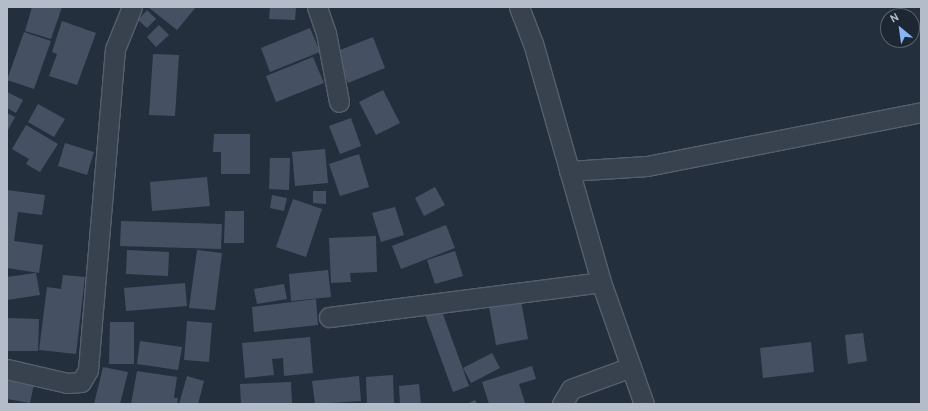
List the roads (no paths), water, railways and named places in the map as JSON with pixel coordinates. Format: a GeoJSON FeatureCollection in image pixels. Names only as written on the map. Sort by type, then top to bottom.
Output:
{"type":"FeatureCollection","features":[{"type":"Feature","properties":{"kind":"street"},"geometry":{"type":"LineString","coordinates":[[7,369],[67,383],[81,382],[88,370],[115,49],[132,7]]}},
{"type":"Feature","properties":{"kind":"street"},"geometry":{"type":"LineString","coordinates":[[317,7],[339,102]]}},
{"type":"Feature","properties":{"kind":"street"},"geometry":{"type":"LineString","coordinates":[[520,7],[601,282],[644,404]]}},
{"type":"Feature","properties":{"kind":"street"},"geometry":{"type":"LineString","coordinates":[[569,171],[647,166],[921,112]]}},
{"type":"Feature","properties":{"kind":"street"},"geometry":{"type":"LineString","coordinates":[[329,317],[601,282]]}},
{"type":"Feature","properties":{"kind":"street"},"geometry":{"type":"LineString","coordinates":[[562,404],[571,389],[631,367]]}}]}
